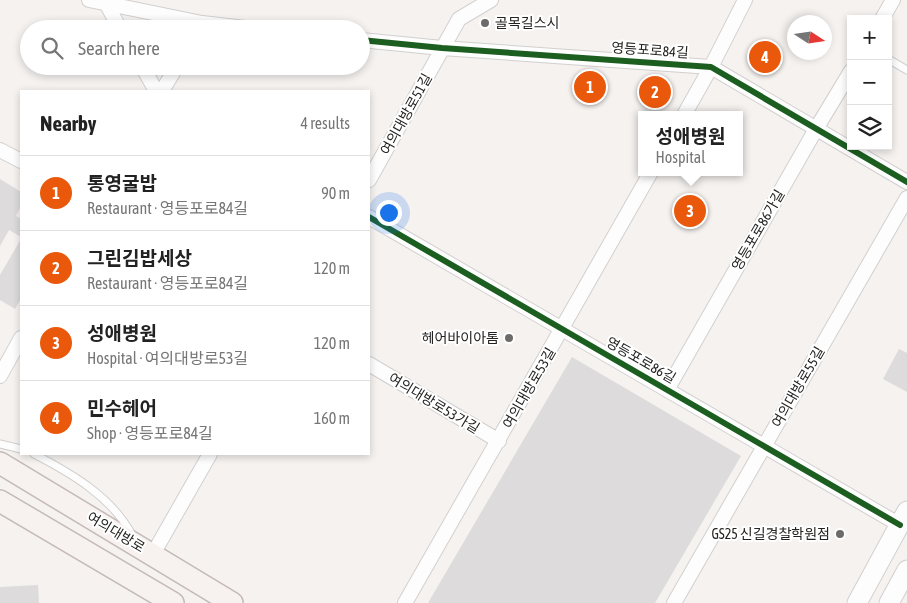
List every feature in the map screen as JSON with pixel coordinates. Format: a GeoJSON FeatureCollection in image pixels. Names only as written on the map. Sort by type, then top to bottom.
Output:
{"type":"FeatureCollection","features":[{"type":"Feature","properties":{"kind":"main road","name":"여의대방로"},"geometry":{"type":"LineString","coordinates":[[0,463],[232,603]]}},
{"type":"Feature","properties":{"kind":"main road"},"geometry":{"type":"LineString","coordinates":[[0,501],[173,603]]}},
{"type":"Feature","properties":{"kind":"main road"},"geometry":{"type":"LineString","coordinates":[[857,603],[903,518]]}},
{"type":"Feature","properties":{"kind":"main road"},"geometry":{"type":"LineString","coordinates":[[889,603],[907,570]]}},
{"type":"Feature","properties":{"kind":"street"},"geometry":{"type":"LineString","coordinates":[[89,0],[175,20]]}},
{"type":"Feature","properties":{"kind":"street"},"geometry":{"type":"LineString","coordinates":[[442,48],[459,19],[491,0]]}},
{"type":"Feature","properties":{"kind":"street"},"geometry":{"type":"LineString","coordinates":[[686,111],[745,0]]}},
{"type":"Feature","properties":{"kind":"street"},"geometry":{"type":"LineString","coordinates":[[884,15],[893,0]]}},
{"type":"Feature","properties":{"kind":"street"},"geometry":{"type":"LineString","coordinates":[[106,3],[115,20]]}},
{"type":"Feature","properties":{"kind":"street","name":"영등포로84길"},"geometry":{"type":"LineString","coordinates":[[370,41],[442,48],[711,67],[907,182]]}},
{"type":"Feature","properties":{"kind":"street","name":"여의대방로51길"},"geometry":{"type":"LineString","coordinates":[[370,178],[442,48]]}},
{"type":"Feature","properties":{"kind":"street"},"geometry":{"type":"LineString","coordinates":[[147,75],[155,90]]}},
{"type":"Feature","properties":{"kind":"street"},"geometry":{"type":"LineString","coordinates":[[163,90],[172,75]]}},
{"type":"Feature","properties":{"kind":"street","name":"영등포로86가길"},"geometry":{"type":"LineString","coordinates":[[667,390],[847,78]]}},
{"type":"Feature","properties":{"kind":"street"},"geometry":{"type":"LineString","coordinates":[[0,150],[20,160]]}},
{"type":"Feature","properties":{"kind":"street","name":"여의대방로53길"},"geometry":{"type":"LineString","coordinates":[[405,603],[650,176]]}},
{"type":"Feature","properties":{"kind":"street","name":"여의대방로55길"},"geometry":{"type":"LineString","coordinates":[[674,603],[907,198]]}},
{"type":"Feature","properties":{"kind":"street","name":"영등포로86길"},"geometry":{"type":"LineString","coordinates":[[370,218],[763,447],[903,518]]}},
{"type":"Feature","properties":{"kind":"street"},"geometry":{"type":"LineString","coordinates":[[0,376],[20,340]]}},
{"type":"Feature","properties":{"kind":"street","name":"여의대방로53가길"},"geometry":{"type":"LineString","coordinates":[[370,365],[498,441]]}},
{"type":"Feature","properties":{"kind":"street"},"geometry":{"type":"LineString","coordinates":[[145,549],[209,455]]}},
{"type":"Feature","properties":{"kind":"lane"},"geometry":{"type":"LineString","coordinates":[[890,60],[907,70]]}},
{"type":"Feature","properties":{"kind":"lane"},"geometry":{"type":"LineString","coordinates":[[0,444],[20,449]]}},
{"type":"Feature","properties":{"kind":"lane"},"geometry":{"type":"LineString","coordinates":[[36,455],[92,490],[113,509],[145,549]]}},
{"type":"Feature","properties":{"kind":"lane"},"geometry":{"type":"LineString","coordinates":[[861,603],[868,582]]}},
{"type":"Feature","properties":{"kind":"building"},"geometry":{"type":"Polygon","coordinates":[[[0,179],[20,191],[20,208],[16,216],[20,218],[20,236],[9,230],[0,246],[0,179]]]}},
{"type":"Feature","properties":{"kind":"building"},"geometry":{"type":"Polygon","coordinates":[[[20,241],[20,301],[15,309],[0,300],[0,275],[20,241]]]}},
{"type":"Feature","properties":{"kind":"building"},"geometry":{"type":"Polygon","coordinates":[[[899,349],[907,353],[907,392],[883,379],[899,349]]]}},
{"type":"Feature","properties":{"kind":"building"},"geometry":{"type":"Polygon","coordinates":[[[572,357],[741,456],[655,603],[428,603],[572,357]]]}},
{"type":"Feature","properties":{"kind":"building"},"geometry":{"type":"Polygon","coordinates":[[[38,585],[39,603],[0,603],[0,587],[38,585]]]}},
{"type":"Feature","properties":{"kind":"cycle path"},"geometry":{"type":"LineString","coordinates":[[370,41],[442,48],[711,67],[907,182]]}},
{"type":"Feature","properties":{"kind":"cycle path"},"geometry":{"type":"LineString","coordinates":[[370,218],[900,525]]}},
{"type":"Feature","properties":{"kind":"place","name":"골목길스시"},"geometry":{"type":"Point","coordinates":[485,23]}},
{"type":"Feature","properties":{"kind":"place","name":"민수헤어"},"geometry":{"type":"Point","coordinates":[765,57]}},
{"type":"Feature","properties":{"kind":"place","name":"통영굴밥"},"geometry":{"type":"Point","coordinates":[590,87]}},
{"type":"Feature","properties":{"kind":"place","name":"그린김밥세상"},"geometry":{"type":"Point","coordinates":[655,92]}},
{"type":"Feature","properties":{"kind":"place","name":"성애병원"},"geometry":{"type":"Point","coordinates":[690,211]}},
{"type":"Feature","properties":{"kind":"place","name":"헤어바이아톰"},"geometry":{"type":"Point","coordinates":[509,338]}},
{"type":"Feature","properties":{"kind":"place","name":"GS25 신길경찰학원점"},"geometry":{"type":"Point","coordinates":[840,534]}}]}
